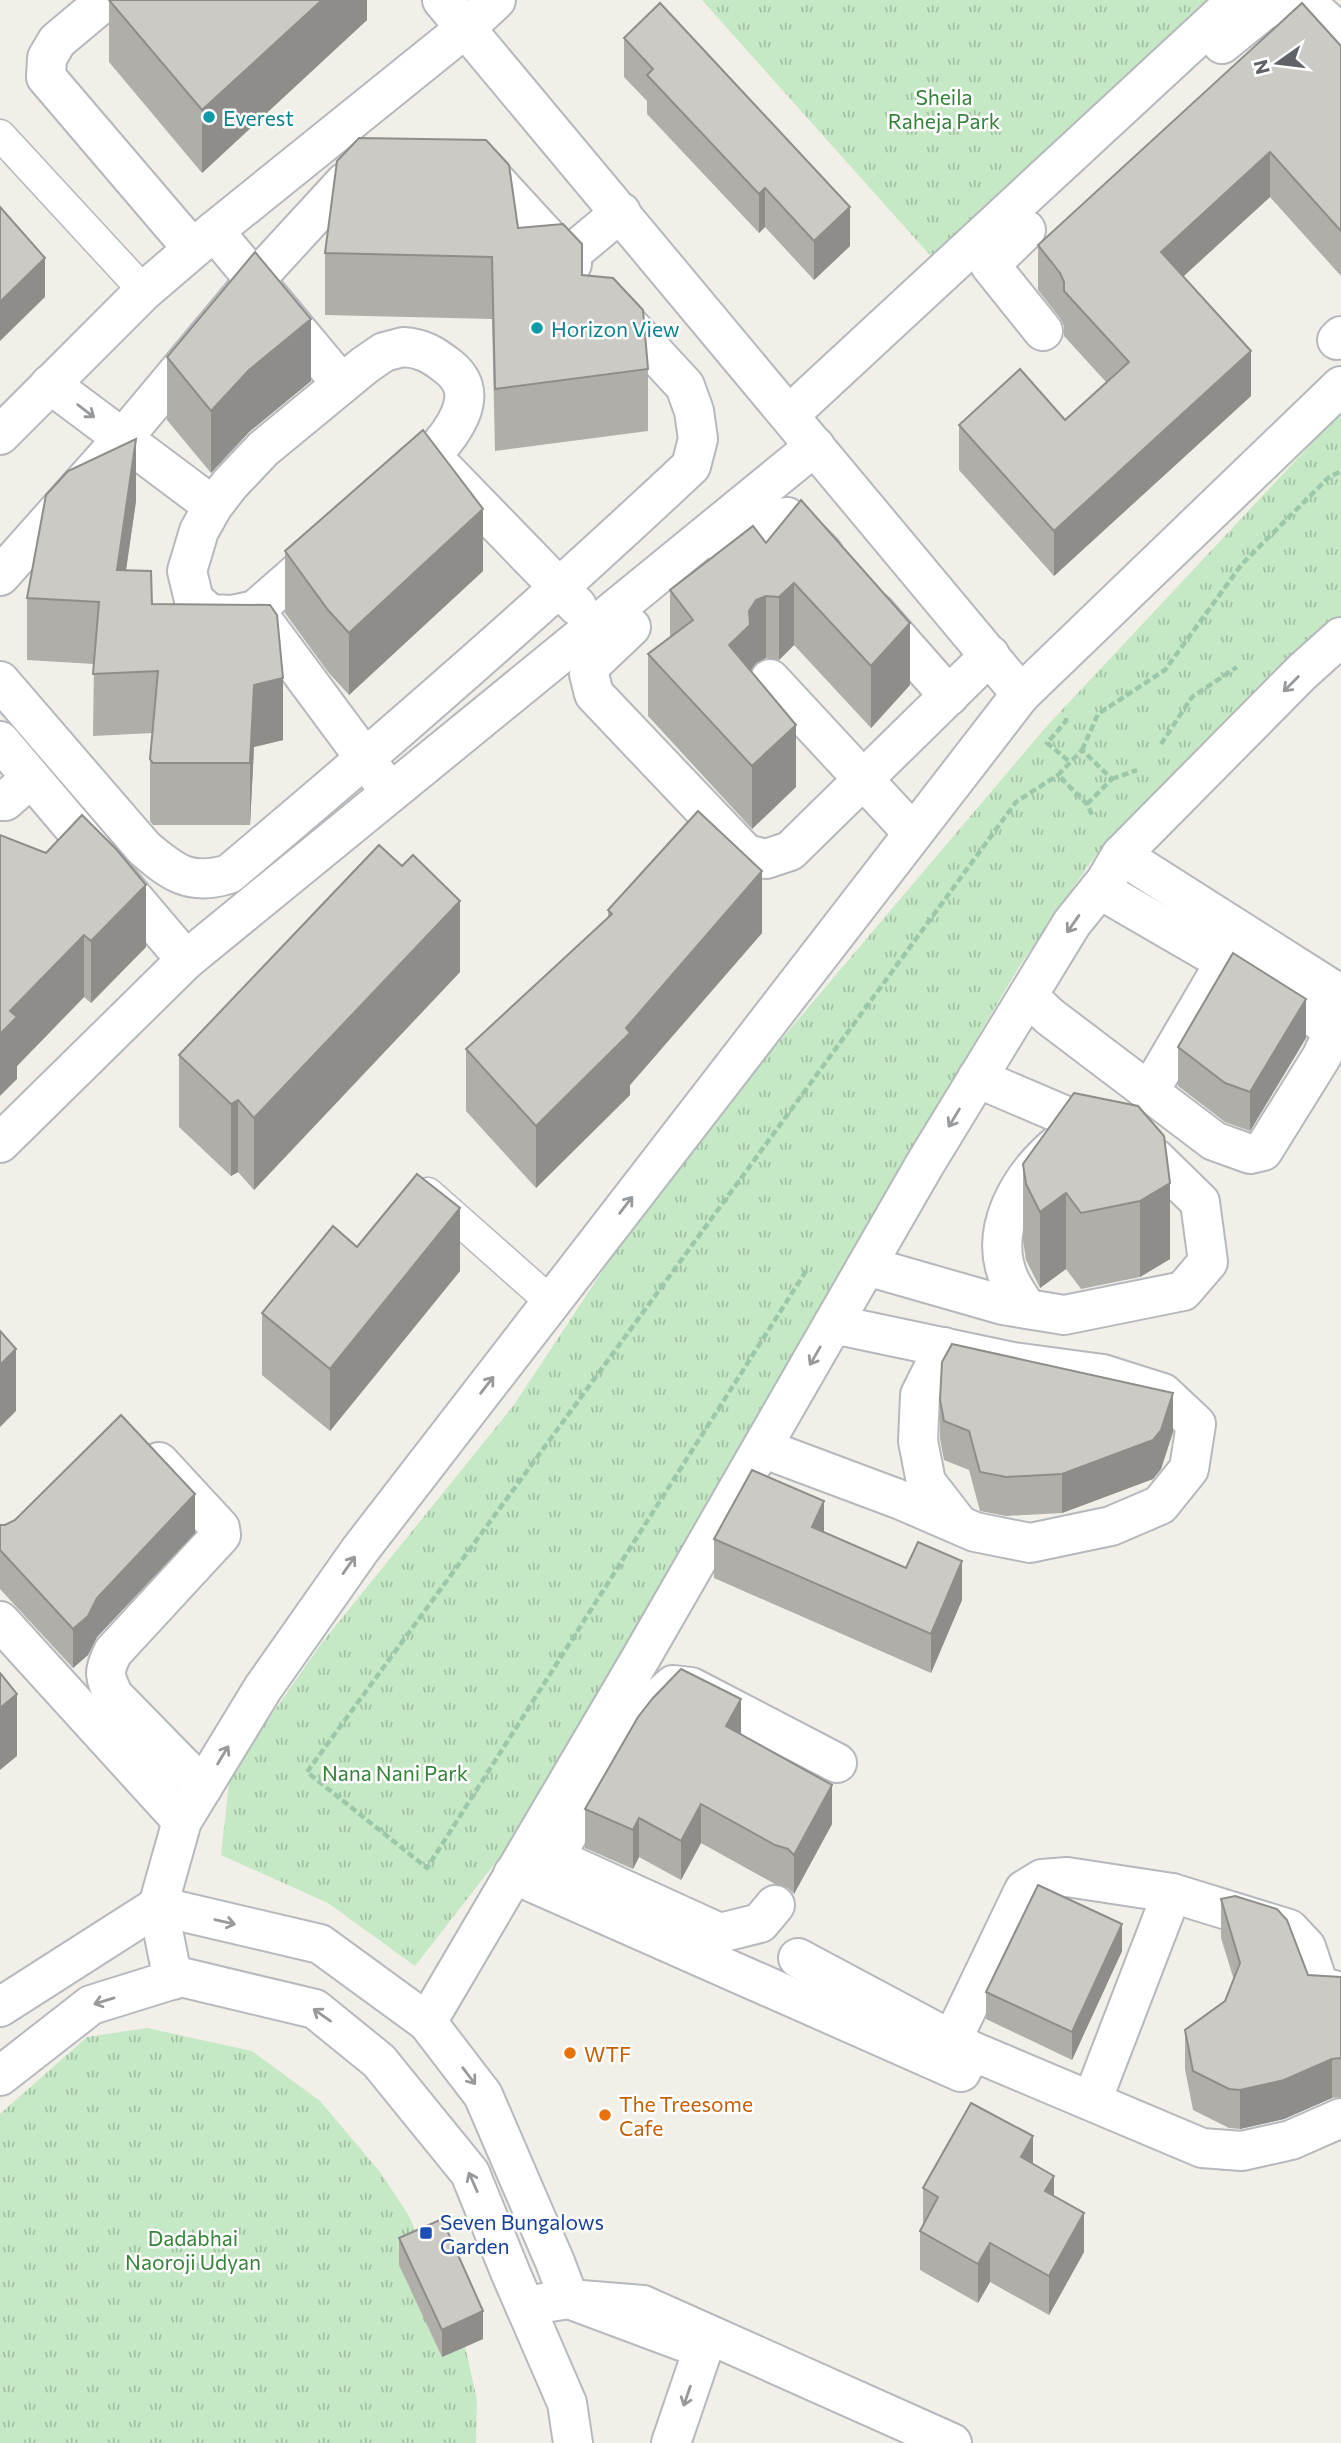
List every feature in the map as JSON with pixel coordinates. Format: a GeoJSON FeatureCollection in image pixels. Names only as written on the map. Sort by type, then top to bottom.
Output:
{"type":"FeatureCollection","features":[{"type":"Feature","properties":{"kind":"street"},"geometry":{"type":"LineString","coordinates":[[106,0],[57,41],[47,58],[46,77],[180,234],[204,239],[255,280],[341,383]]}},
{"type":"Feature","properties":{"kind":"street"},"geometry":{"type":"LineString","coordinates":[[0,435],[144,291],[454,14],[496,0]]}},
{"type":"Feature","properties":{"kind":"street"},"geometry":{"type":"LineString","coordinates":[[789,415],[982,255],[1182,64],[1237,0]]}},
{"type":"Feature","properties":{"kind":"street"},"geometry":{"type":"LineString","coordinates":[[1182,64],[1264,10],[1294,0]]}},
{"type":"Feature","properties":{"kind":"street"},"geometry":{"type":"LineString","coordinates":[[1303,0],[1341,34]]}},
{"type":"Feature","properties":{"kind":"street"},"geometry":{"type":"LineString","coordinates":[[454,14],[1021,694]]}},
{"type":"Feature","properties":{"kind":"street"},"geometry":{"type":"LineString","coordinates":[[0,576],[123,438],[255,280],[345,182],[377,167],[425,160],[483,167],[685,386],[694,411],[698,439],[691,466],[561,588],[365,760],[229,874],[212,879],[192,879],[168,869],[9,735]]}},
{"type":"Feature","properties":{"kind":"street"},"geometry":{"type":"LineString","coordinates":[[566,258],[621,212]]}},
{"type":"Feature","properties":{"kind":"street"},"geometry":{"type":"LineString","coordinates":[[982,255],[1042,331]]}},
{"type":"Feature","properties":{"kind":"street"},"geometry":{"type":"LineString","coordinates":[[403,347],[418,348],[452,369],[463,380],[465,391],[460,414],[447,438],[255,610],[232,615],[210,614],[194,600],[187,571],[199,531],[213,506],[263,449],[341,383],[384,352],[403,347]]}},
{"type":"Feature","properties":{"kind":"street"},"geometry":{"type":"LineString","coordinates":[[50,384],[213,506]]}},
{"type":"Feature","properties":{"kind":"street"},"geometry":{"type":"LineString","coordinates":[[173,1980],[158,1906],[182,1821],[263,1688],[360,1549],[1021,694],[1341,386]]}},
{"type":"Feature","properties":{"kind":"street"},"geometry":{"type":"LineString","coordinates":[[0,1143],[186,960],[816,446]]}},
{"type":"Feature","properties":{"kind":"street"},"geometry":{"type":"LineString","coordinates":[[430,455],[561,588],[594,626]]}},
{"type":"Feature","properties":{"kind":"street"},"geometry":{"type":"LineString","coordinates":[[949,696],[803,531],[787,517],[766,520],[699,565],[592,664],[589,674],[594,694],[746,854],[766,859],[790,851],[949,696],[990,655]]}},
{"type":"Feature","properties":{"kind":"street"},"geometry":{"type":"LineString","coordinates":[[255,610],[390,793]]}},
{"type":"Feature","properties":{"kind":"street"},"geometry":{"type":"LineString","coordinates":[[533,1859],[833,1324],[1072,922],[1099,889],[1121,855],[1341,637]]}},
{"type":"Feature","properties":{"kind":"street"},"geometry":{"type":"LineString","coordinates":[[770,679],[913,834]]}},
{"type":"Feature","properties":{"kind":"street"},"geometry":{"type":"LineString","coordinates":[[0,801],[5,802],[9,735]]}},
{"type":"Feature","properties":{"kind":"street"},"geometry":{"type":"LineString","coordinates":[[9,735],[186,960]]}},
{"type":"Feature","properties":{"kind":"street"},"geometry":{"type":"LineString","coordinates":[[1121,855],[1341,995]]}},
{"type":"Feature","properties":{"kind":"street"},"geometry":{"type":"LineString","coordinates":[[1028,996],[1049,1016],[1214,1141],[1250,1154],[1263,1151],[1322,1056],[1329,1040],[1328,1026],[1099,889]]}},
{"type":"Feature","properties":{"kind":"street"},"geometry":{"type":"LineString","coordinates":[[1149,1092],[1225,962]]}},
{"type":"Feature","properties":{"kind":"street"},"geometry":{"type":"LineString","coordinates":[[867,1266],[1003,1305],[1064,1315],[1183,1291],[1208,1262],[1200,1202],[1155,1158],[977,1078]]}},
{"type":"Feature","properties":{"kind":"street"},"geometry":{"type":"LineString","coordinates":[[1027,1309],[1009,1279],[1001,1239],[1012,1199],[1040,1159],[1084,1124]]}},
{"type":"Feature","properties":{"kind":"street"},"geometry":{"type":"LineString","coordinates":[[762,1448],[901,1500],[975,1532],[1030,1543],[1111,1526],[1160,1505],[1189,1469],[1196,1424],[1163,1393],[1104,1374],[1013,1362],[833,1324]]}},
{"type":"Feature","properties":{"kind":"street"},"geometry":{"type":"LineString","coordinates":[[944,1348],[920,1395],[918,1441],[926,1482],[961,1526]]}},
{"type":"Feature","properties":{"kind":"street"},"geometry":{"type":"LineString","coordinates":[[139,1441],[215,1522],[221,1535],[113,1652],[105,1669],[107,1682],[114,1696],[203,1787]]}},
{"type":"Feature","properties":{"kind":"street"},"geometry":{"type":"LineString","coordinates":[[0,1621],[182,1821]]}},
{"type":"Feature","properties":{"kind":"street"},"geometry":{"type":"LineString","coordinates":[[427,2022],[533,1859],[653,1701],[673,1685],[691,1687],[837,1763]]}},
{"type":"Feature","properties":{"kind":"street"},"geometry":{"type":"LineString","coordinates":[[533,1859],[720,1933],[760,1923],[775,1905]]}},
{"type":"Feature","properties":{"kind":"street"},"geometry":{"type":"LineString","coordinates":[[533,1859],[961,2072],[962,2045],[1024,1890],[1042,1880],[1067,1877],[1172,1893],[1289,1929],[1306,1947],[1319,1986],[1341,1992]]}},
{"type":"Feature","properties":{"kind":"street"},"geometry":{"type":"LineString","coordinates":[[1093,2101],[1172,1893]]}},
{"type":"Feature","properties":{"kind":"street"},"geometry":{"type":"LineString","coordinates":[[0,2007],[158,1906],[320,1944],[427,2022],[483,2095],[569,2300],[703,2349],[671,2443]]}},
{"type":"Feature","properties":{"kind":"street"},"geometry":{"type":"LineString","coordinates":[[798,1958],[962,2045],[1202,2148],[1242,2151],[1291,2140],[1341,2118]]}},
{"type":"Feature","properties":{"kind":"street"},"geometry":{"type":"LineString","coordinates":[[0,2076],[91,2005],[181,1977],[315,2009],[379,2061],[470,2174],[567,2403],[573,2443]]}},
{"type":"Feature","properties":{"kind":"street"},"geometry":{"type":"LineString","coordinates":[[525,2306],[569,2300],[643,2305],[953,2443]]}},
{"type":"Feature","properties":{"kind":"lane"},"geometry":{"type":"LineString","coordinates":[[0,135],[144,291]]}},
{"type":"Feature","properties":{"kind":"lane"},"geometry":{"type":"LineString","coordinates":[[420,1185],[551,1301]]}},
{"type":"Feature","properties":{"kind":"path"},"geometry":{"type":"LineString","coordinates":[[807,1269],[427,1868],[307,1772],[1016,802],[1058,775],[1082,750],[1098,714],[1165,670],[1242,565],[1328,478],[1341,471]]}},
{"type":"Feature","properties":{"kind":"path"},"geometry":{"type":"LineString","coordinates":[[1066,721],[1047,743],[1070,762]]}},
{"type":"Feature","properties":{"kind":"path"},"geometry":{"type":"LineString","coordinates":[[1058,775],[1087,804],[1112,779],[1082,750]]}},
{"type":"Feature","properties":{"kind":"green space","name":"Sheila Raheja Park"},"geometry":{"type":"Polygon","coordinates":[[[702,0],[1215,0],[937,263],[702,0]]]}},
{"type":"Feature","properties":{"kind":"green space","name":"Nana Nani Park"},"geometry":{"type":"Polygon","coordinates":[[[1341,412],[1341,626],[1106,842],[1088,866],[1017,970],[816,1313],[652,1604],[506,1849],[415,1966],[328,1903],[221,1855],[230,1774],[321,1644],[514,1405],[605,1267],[701,1134],[1046,727],[1341,412]]]}},
{"type":"Feature","properties":{"kind":"green space","name":"Dadabhai Naoroji Udyan"},"geometry":{"type":"Polygon","coordinates":[[[147,2028],[252,2051],[320,2101],[380,2172],[409,2216],[425,2254],[400,2266],[442,2357],[465,2346],[477,2400],[476,2443],[0,2443],[0,2114],[87,2037],[147,2028]]]}},
{"type":"Feature","properties":{"kind":"building"},"geometry":{"type":"Polygon","coordinates":[[[109,0],[322,0],[202,110],[109,0]]]}},
{"type":"Feature","properties":{"kind":"building"},"geometry":{"type":"Polygon","coordinates":[[[660,3],[850,207],[814,241],[765,188],[759,194],[647,75],[653,69],[624,38],[660,3]]]}},
{"type":"Feature","properties":{"kind":"building"},"geometry":{"type":"Polygon","coordinates":[[[1302,3],[1341,46],[1341,231],[1270,152],[1161,252],[1251,351],[1054,531],[959,425],[1020,369],[1065,420],[1129,362],[1064,291],[1060,273],[1038,245],[1302,3]]]}},
{"type":"Feature","properties":{"kind":"building"},"geometry":{"type":"Polygon","coordinates":[[[359,138],[486,140],[509,165],[518,228],[563,224],[582,244],[582,275],[613,278],[643,310],[648,369],[495,389],[492,257],[325,253],[337,161],[359,138]]]}},
{"type":"Feature","properties":{"kind":"building"},"geometry":{"type":"Polygon","coordinates":[[[0,207],[45,258],[0,302],[0,207]]]}},
{"type":"Feature","properties":{"kind":"building"},"geometry":{"type":"Polygon","coordinates":[[[255,252],[311,319],[249,370],[211,411],[167,357],[255,252]]]}},
{"type":"Feature","properties":{"kind":"building"},"geometry":{"type":"Polygon","coordinates":[[[423,430],[483,509],[349,633],[328,610],[285,551],[423,430]]]}},
{"type":"Feature","properties":{"kind":"building"},"geometry":{"type":"Polygon","coordinates":[[[136,439],[117,570],[151,571],[152,604],[270,605],[277,615],[283,678],[254,685],[250,763],[153,763],[150,759],[158,671],[93,674],[99,602],[27,598],[46,495],[68,471],[136,439]]]}},
{"type":"Feature","properties":{"kind":"building"},"geometry":{"type":"Polygon","coordinates":[[[801,500],[910,623],[871,666],[794,583],[779,597],[766,596],[756,600],[749,611],[750,625],[729,645],[796,725],[752,766],[648,654],[693,620],[670,590],[753,526],[766,543],[801,500]]]}},
{"type":"Feature","properties":{"kind":"building"},"geometry":{"type":"Polygon","coordinates":[[[698,811],[762,871],[626,1028],[630,1033],[536,1126],[466,1049],[612,914],[608,910],[698,811]]]}},
{"type":"Feature","properties":{"kind":"building"},"geometry":{"type":"Polygon","coordinates":[[[82,815],[117,850],[146,885],[91,941],[84,935],[10,1011],[17,1017],[0,1034],[0,835],[46,853],[82,815]]]}},
{"type":"Feature","properties":{"kind":"building"},"geometry":{"type":"Polygon","coordinates":[[[379,845],[402,866],[413,855],[460,901],[254,1118],[238,1100],[231,1104],[179,1055],[379,845]]]}},
{"type":"Feature","properties":{"kind":"building"},"geometry":{"type":"Polygon","coordinates":[[[1233,953],[1306,999],[1250,1092],[1225,1083],[1178,1047],[1233,953]]]}},
{"type":"Feature","properties":{"kind":"building"},"geometry":{"type":"Polygon","coordinates":[[[1074,1093],[1138,1106],[1164,1136],[1170,1183],[1140,1201],[1081,1213],[1066,1193],[1040,1212],[1026,1184],[1023,1164],[1074,1093]]]}},
{"type":"Feature","properties":{"kind":"building"},"geometry":{"type":"Polygon","coordinates":[[[417,1174],[460,1208],[330,1369],[262,1313],[333,1226],[357,1247],[417,1174]]]}},
{"type":"Feature","properties":{"kind":"building"},"geometry":{"type":"Polygon","coordinates":[[[0,1331],[16,1349],[0,1365],[0,1331]]]}},
{"type":"Feature","properties":{"kind":"building"},"geometry":{"type":"Polygon","coordinates":[[[952,1344],[1173,1393],[1161,1430],[1153,1440],[1062,1474],[1006,1477],[980,1472],[969,1431],[944,1421],[940,1400],[942,1362],[952,1344]]]}},
{"type":"Feature","properties":{"kind":"building"},"geometry":{"type":"Polygon","coordinates":[[[121,1415],[195,1494],[97,1598],[88,1616],[73,1629],[0,1550],[0,1525],[15,1520],[121,1415]]]}},
{"type":"Feature","properties":{"kind":"building"},"geometry":{"type":"Polygon","coordinates":[[[752,1470],[824,1501],[812,1527],[906,1568],[918,1542],[962,1561],[931,1634],[714,1539],[752,1470]]]}},
{"type":"Feature","properties":{"kind":"building"},"geometry":{"type":"Polygon","coordinates":[[[681,1669],[741,1699],[726,1726],[832,1785],[794,1855],[788,1849],[775,1845],[701,1804],[681,1841],[639,1818],[633,1830],[585,1809],[638,1717],[681,1669]]]}},
{"type":"Feature","properties":{"kind":"building"},"geometry":{"type":"Polygon","coordinates":[[[0,1673],[17,1694],[0,1708],[0,1673]]]}},
{"type":"Feature","properties":{"kind":"building"},"geometry":{"type":"Polygon","coordinates":[[[1038,1885],[1122,1924],[1072,2032],[986,1992],[1038,1885]]]}},
{"type":"Feature","properties":{"kind":"building"},"geometry":{"type":"Polygon","coordinates":[[[1235,1896],[1277,1909],[1287,1920],[1308,1975],[1341,1977],[1341,2058],[1332,2059],[1284,2080],[1240,2090],[1229,2089],[1193,2071],[1185,2030],[1225,2001],[1240,1963],[1221,1899],[1235,1896]]]}},
{"type":"Feature","properties":{"kind":"building"},"geometry":{"type":"Polygon","coordinates":[[[971,2103],[1033,2136],[1021,2157],[1054,2176],[1045,2191],[1084,2213],[1049,2276],[990,2243],[978,2264],[920,2231],[938,2197],[923,2188],[971,2103]]]}},
{"type":"Feature","properties":{"kind":"building"},"geometry":{"type":"Polygon","coordinates":[[[442,2219],[483,2311],[442,2330],[399,2238],[442,2219]]]}},
{"type":"Feature","properties":{"kind":"place","name":"Everest"},"geometry":{"type":"Point","coordinates":[209,117]}},
{"type":"Feature","properties":{"kind":"place","name":"Horizon View"},"geometry":{"type":"Point","coordinates":[537,328]}},
{"type":"Feature","properties":{"kind":"place","name":"WTF"},"geometry":{"type":"Point","coordinates":[570,2053]}},
{"type":"Feature","properties":{"kind":"place","name":"The Treesome Cafe"},"geometry":{"type":"Point","coordinates":[605,2115]}},
{"type":"Feature","properties":{"kind":"place","name":"Seven Bungalows Garden"},"geometry":{"type":"Point","coordinates":[426,2233]}}]}
